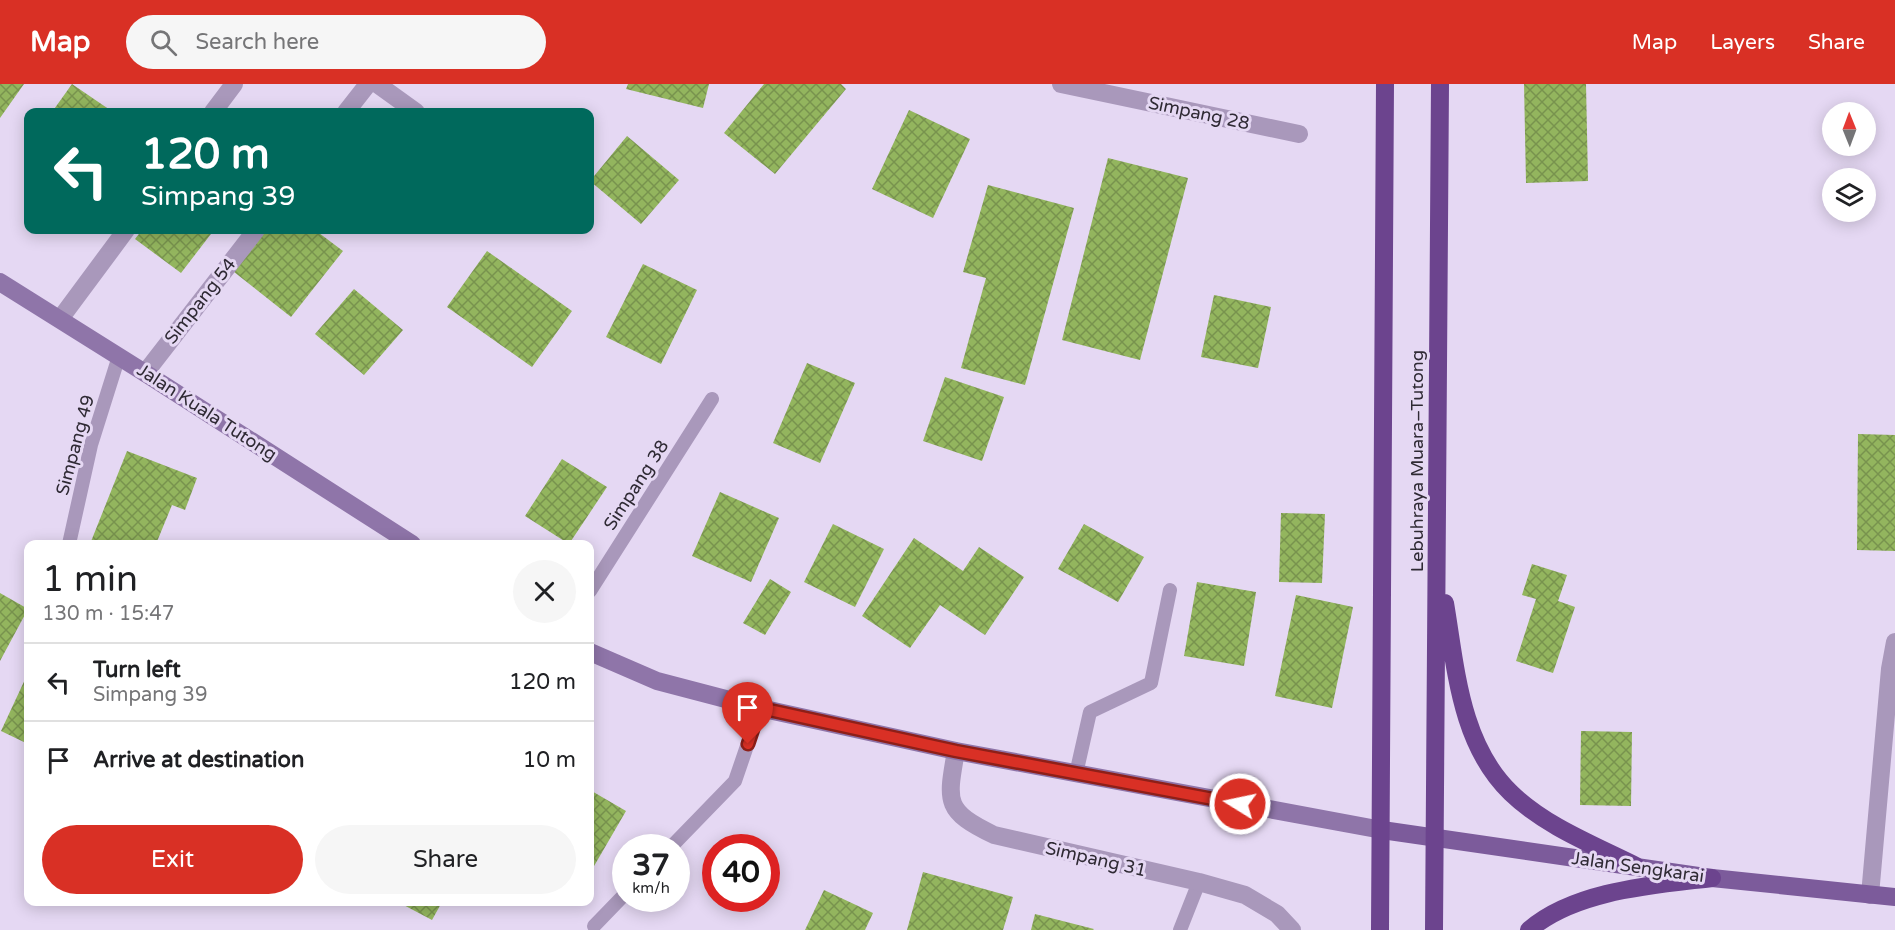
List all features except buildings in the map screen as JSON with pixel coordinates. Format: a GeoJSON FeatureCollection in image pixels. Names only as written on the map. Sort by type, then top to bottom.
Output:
{"type":"FeatureCollection","features":[{"type":"Feature","properties":{"kind":"highway","name":"Lebuhraya Muara–Tutong"},"geometry":{"type":"LineString","coordinates":[[1380,930],[1385,84]]}},
{"type":"Feature","properties":{"kind":"highway","name":"Lebuhraya Muara–Tutong"},"geometry":{"type":"LineString","coordinates":[[1434,930],[1440,84]]}},
{"type":"Feature","properties":{"kind":"highway"},"geometry":{"type":"LineString","coordinates":[[1437,550],[1460,695],[1468,723],[1490,768],[1511,793],[1548,821],[1636,866]]}},
{"type":"Feature","properties":{"kind":"highway"},"geometry":{"type":"LineString","coordinates":[[1529,930],[1539,921],[1580,901],[1644,886],[1712,878]]}},
{"type":"Feature","properties":{"kind":"main road","name":"Jalan Sengkarai"},"geometry":{"type":"LineString","coordinates":[[1382,830],[1712,878],[1895,897]]}},
{"type":"Feature","properties":{"kind":"street"},"geometry":{"type":"LineString","coordinates":[[216,108],[234,84]]}},
{"type":"Feature","properties":{"kind":"street"},"geometry":{"type":"LineString","coordinates":[[349,108],[368,84]]}},
{"type":"Feature","properties":{"kind":"street"},"geometry":{"type":"LineString","coordinates":[[377,84],[410,108]]}},
{"type":"Feature","properties":{"kind":"street","name":"Simpang 28"},"geometry":{"type":"LineString","coordinates":[[1063,84],[1299,134]]}},
{"type":"Feature","properties":{"kind":"street"},"geometry":{"type":"LineString","coordinates":[[60,319],[123,234]]}},
{"type":"Feature","properties":{"kind":"street","name":"Simpang 54"},"geometry":{"type":"LineString","coordinates":[[145,372],[253,234]]}},
{"type":"Feature","properties":{"kind":"street","name":"Jalan Kuala Tutong"},"geometry":{"type":"LineString","coordinates":[[0,282],[145,372],[406,540]]}},
{"type":"Feature","properties":{"kind":"street"},"geometry":{"type":"LineString","coordinates":[[1870,895],[1890,669],[1895,642]]}},
{"type":"Feature","properties":{"kind":"street"},"geometry":{"type":"LineString","coordinates":[[594,654],[657,681],[760,708],[956,751],[1382,830]]}},
{"type":"Feature","properties":{"kind":"street","name":"Simpang 31"},"geometry":{"type":"LineString","coordinates":[[956,751],[949,789],[954,809],[970,824],[994,836],[1199,882],[1245,895],[1277,914],[1292,930]]}},
{"type":"Feature","properties":{"kind":"lane","name":"Simpang 49"},"geometry":{"type":"LineString","coordinates":[[70,540],[91,445],[119,356]]}},
{"type":"Feature","properties":{"kind":"lane","name":"Simpang 38"},"geometry":{"type":"LineString","coordinates":[[594,585],[712,399]]}},
{"type":"Feature","properties":{"kind":"lane"},"geometry":{"type":"LineString","coordinates":[[1076,774],[1090,712],[1151,683],[1170,590]]}},
{"type":"Feature","properties":{"kind":"lane"},"geometry":{"type":"LineString","coordinates":[[683,834],[735,780],[760,708]]}},
{"type":"Feature","properties":{"kind":"lane"},"geometry":{"type":"LineString","coordinates":[[1180,930],[1199,882]]}},
{"type":"Feature","properties":{"kind":"lane"},"geometry":{"type":"LineString","coordinates":[[594,926],[612,907]]}},
{"type":"Feature","properties":{"kind":"route"},"geometry":{"type":"LineString","coordinates":[[748,744],[760,708],[956,751],[1240,804]]}}]}
